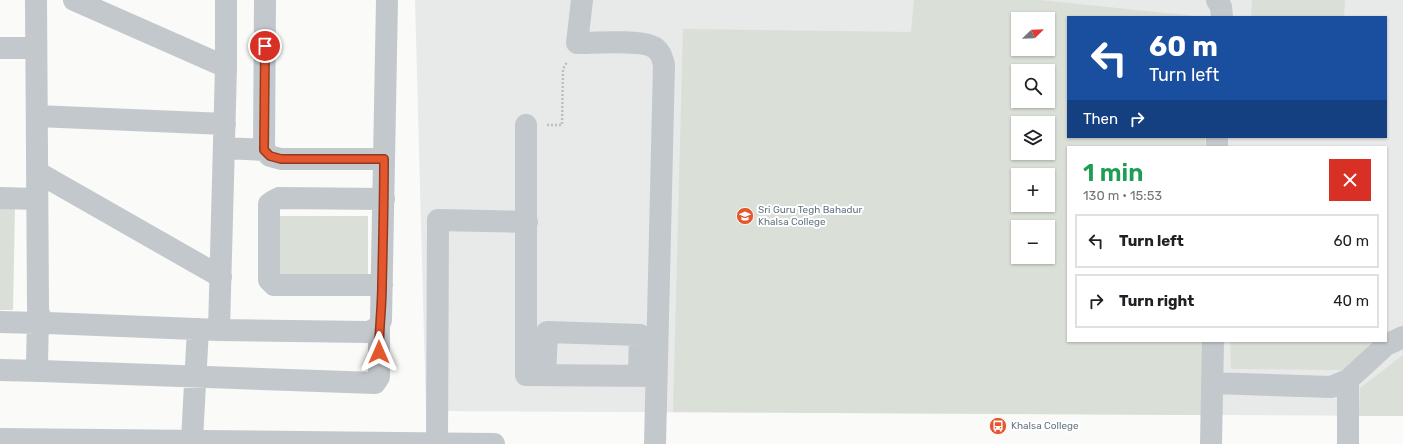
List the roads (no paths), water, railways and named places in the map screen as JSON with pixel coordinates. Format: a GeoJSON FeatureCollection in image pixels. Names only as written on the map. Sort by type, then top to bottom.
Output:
{"type":"FeatureCollection","features":[{"type":"Feature","properties":{"kind":"street"},"geometry":{"type":"LineString","coordinates":[[36,0],[37,365],[41,371]]}},
{"type":"Feature","properties":{"kind":"street"},"geometry":{"type":"LineString","coordinates":[[74,0],[226,67]]}},
{"type":"Feature","properties":{"kind":"street"},"geometry":{"type":"LineString","coordinates":[[219,330],[225,124],[226,0]]}},
{"type":"Feature","properties":{"kind":"street"},"geometry":{"type":"LineString","coordinates":[[264,150],[265,0]]}},
{"type":"Feature","properties":{"kind":"street"},"geometry":{"type":"LineString","coordinates":[[0,370],[374,383],[379,377],[379,326],[381,320],[387,0]]}},
{"type":"Feature","properties":{"kind":"street"},"geometry":{"type":"LineString","coordinates":[[582,0],[577,43],[637,44],[651,46],[660,53],[664,65],[648,376]]}},
{"type":"Feature","properties":{"kind":"street"},"geometry":{"type":"LineString","coordinates":[[1217,0],[1221,7],[1222,16]]}},
{"type":"Feature","properties":{"kind":"street"},"geometry":{"type":"LineString","coordinates":[[0,48],[36,48]]}},
{"type":"Feature","properties":{"kind":"street"},"geometry":{"type":"LineString","coordinates":[[37,116],[225,124]]}},
{"type":"Feature","properties":{"kind":"street"},"geometry":{"type":"LineString","coordinates":[[526,125],[526,374],[648,376]]}},
{"type":"Feature","properties":{"kind":"street"},"geometry":{"type":"LineString","coordinates":[[224,148],[264,150],[270,156],[281,159],[384,159]]}},
{"type":"Feature","properties":{"kind":"street"},"geometry":{"type":"LineString","coordinates":[[37,172],[221,277]]}},
{"type":"Feature","properties":{"kind":"street"},"geometry":{"type":"LineString","coordinates":[[0,198],[37,199]]}},
{"type":"Feature","properties":{"kind":"street"},"geometry":{"type":"LineString","coordinates":[[382,284],[274,285],[268,280],[269,204],[279,198],[384,199]]}},
{"type":"Feature","properties":{"kind":"street"},"geometry":{"type":"LineString","coordinates":[[437,443],[438,220],[527,222]]}},
{"type":"Feature","properties":{"kind":"street"},"geometry":{"type":"LineString","coordinates":[[0,322],[38,318],[48,323],[219,330],[368,332],[379,326]]}},
{"type":"Feature","properties":{"kind":"street"},"geometry":{"type":"LineString","coordinates":[[192,440],[194,377],[198,329]]}},
{"type":"Feature","properties":{"kind":"street"},"geometry":{"type":"LineString","coordinates":[[545,375],[546,332],[640,335],[648,376],[655,444]]}},
{"type":"Feature","properties":{"kind":"street"},"geometry":{"type":"LineString","coordinates":[[1212,383],[1331,387],[1348,380],[1386,345],[1403,337]]}},
{"type":"Feature","properties":{"kind":"street"},"geometry":{"type":"LineString","coordinates":[[1211,444],[1213,342]]}},
{"type":"Feature","properties":{"kind":"street"},"geometry":{"type":"LineString","coordinates":[[1348,380],[1348,444]]}},
{"type":"Feature","properties":{"kind":"street"},"geometry":{"type":"LineString","coordinates":[[0,439],[152,442],[192,440],[296,443],[494,444]]}},
{"type":"Feature","properties":{"kind":"place","name":"Sri Guru Tegh Bahadur Khalsa College"},"geometry":{"type":"Point","coordinates":[745,216]}},
{"type":"Feature","properties":{"kind":"place","name":"Khalsa College"},"geometry":{"type":"Point","coordinates":[998,426]}}]}
